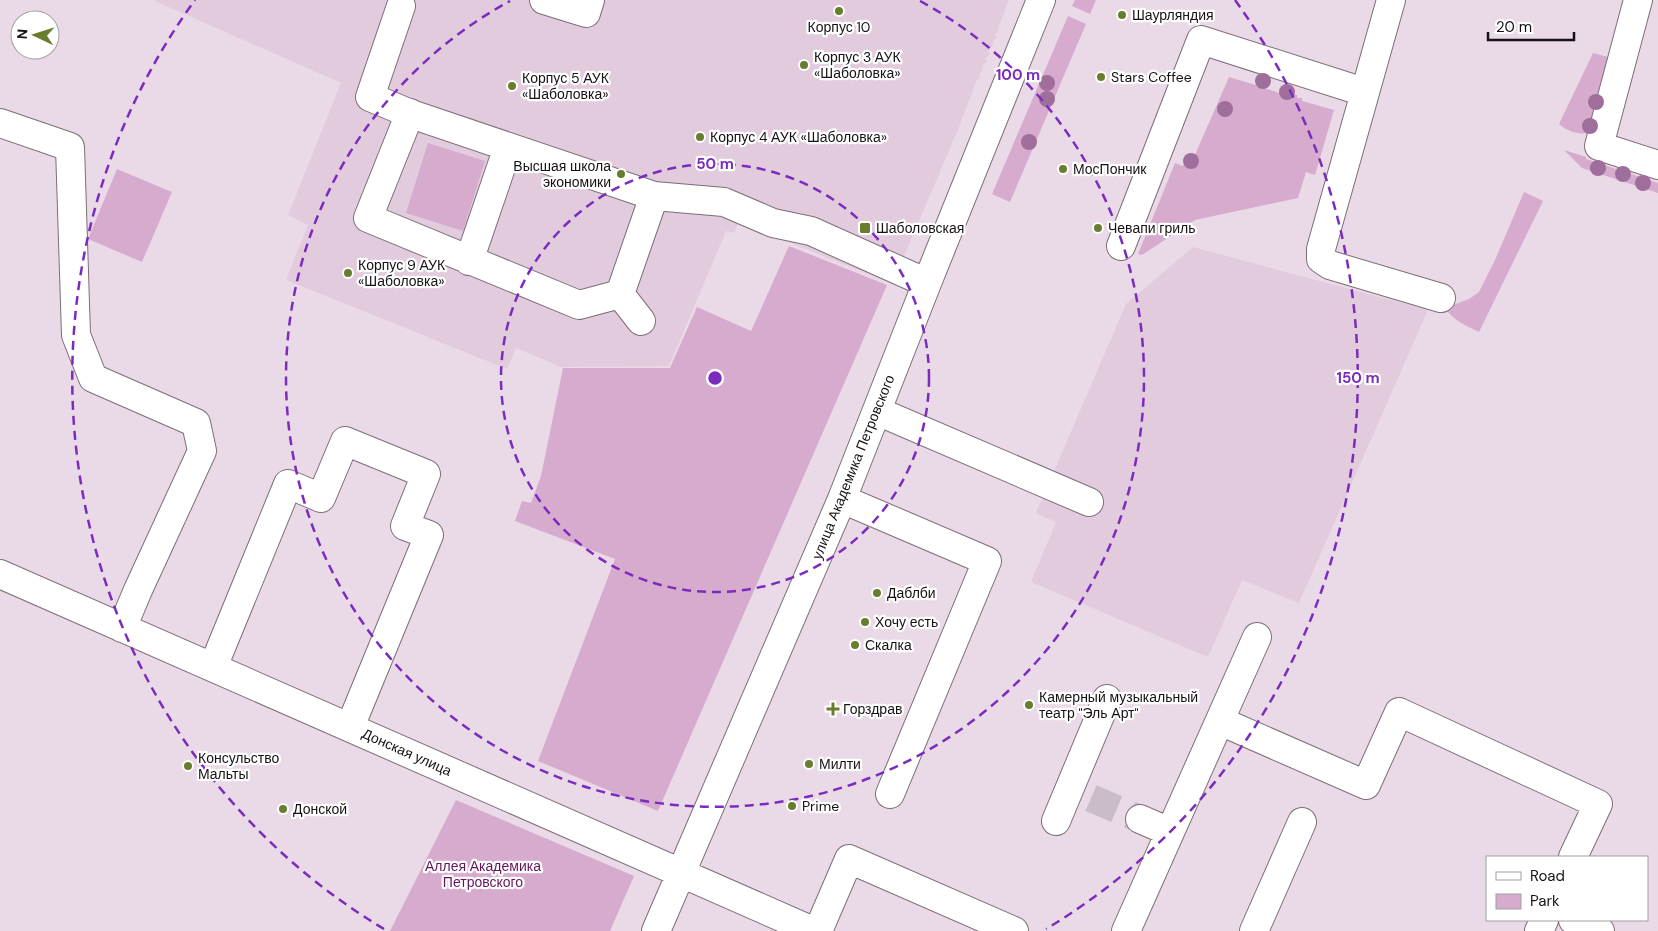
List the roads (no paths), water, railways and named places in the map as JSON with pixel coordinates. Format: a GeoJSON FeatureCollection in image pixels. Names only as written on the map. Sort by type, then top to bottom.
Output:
{"type":"FeatureCollection","features":[{"type":"Feature","properties":{"kind":"street"},"geometry":{"type":"LineString","coordinates":[[544,0],[586,13],[590,0]]}},
{"type":"Feature","properties":{"kind":"street","name":"улица Академика Петровского"},"geometry":{"type":"LineString","coordinates":[[656,931],[842,499],[1041,0]]}},
{"type":"Feature","properties":{"kind":"street"},"geometry":{"type":"LineString","coordinates":[[1391,0],[1321,249],[1321,259],[1330,265],[1441,298]]}},
{"type":"Feature","properties":{"kind":"street"},"geometry":{"type":"LineString","coordinates":[[1638,0],[1599,146],[1658,165]]}},
{"type":"Feature","properties":{"kind":"street"},"geometry":{"type":"LineString","coordinates":[[398,2],[370,97],[410,113],[654,196],[724,202],[772,223],[811,231],[927,283]]}},
{"type":"Feature","properties":{"kind":"street"},"geometry":{"type":"LineString","coordinates":[[1121,246],[1201,40],[1364,92]]}},
{"type":"Feature","properties":{"kind":"street"},"geometry":{"type":"LineString","coordinates":[[410,113],[368,218],[579,305],[620,294]]}},
{"type":"Feature","properties":{"kind":"street"},"geometry":{"type":"LineString","coordinates":[[0,122],[70,148],[76,335],[93,378],[196,423],[202,451],[122,628]]}},
{"type":"Feature","properties":{"kind":"street"},"geometry":{"type":"LineString","coordinates":[[469,261],[508,146]]}},
{"type":"Feature","properties":{"kind":"street"},"geometry":{"type":"LineString","coordinates":[[620,294],[654,196]]}},
{"type":"Feature","properties":{"kind":"street"},"geometry":{"type":"LineString","coordinates":[[620,294],[641,321]]}},
{"type":"Feature","properties":{"kind":"street"},"geometry":{"type":"LineString","coordinates":[[877,411],[1088,502]]}},
{"type":"Feature","properties":{"kind":"street"},"geometry":{"type":"LineString","coordinates":[[213,668],[288,484],[321,498],[345,441],[426,474],[405,526],[429,535],[350,727]]}},
{"type":"Feature","properties":{"kind":"street"},"geometry":{"type":"LineString","coordinates":[[842,499],[987,561],[890,794]]}},
{"type":"Feature","properties":{"kind":"street","name":"Донская улица"},"geometry":{"type":"LineString","coordinates":[[0,574],[813,931]]}},
{"type":"Feature","properties":{"kind":"street"},"geometry":{"type":"LineString","coordinates":[[1126,931],[1257,637]]}},
{"type":"Feature","properties":{"kind":"street"},"geometry":{"type":"LineString","coordinates":[[1056,821],[1080,794],[1107,699]]}},
{"type":"Feature","properties":{"kind":"street"},"geometry":{"type":"LineString","coordinates":[[1220,721],[1366,784],[1399,712],[1598,804],[1573,856]]}},
{"type":"Feature","properties":{"kind":"street"},"geometry":{"type":"LineString","coordinates":[[1140,819],[1170,832]]}},
{"type":"Feature","properties":{"kind":"street"},"geometry":{"type":"LineString","coordinates":[[1254,931],[1302,822]]}},
{"type":"Feature","properties":{"kind":"street"},"geometry":{"type":"LineString","coordinates":[[818,931],[849,859],[1014,931]]}},
{"type":"Feature","properties":{"kind":"street"},"geometry":{"type":"LineString","coordinates":[[1575,921],[1600,931]]}},
{"type":"Feature","properties":{"kind":"tunnel"},"geometry":{"type":"LineString","coordinates":[[1091,798],[1140,819]]}},
{"type":"Feature","properties":{"kind":"place","name":"Корпус 10"},"geometry":{"type":"Point","coordinates":[839,11]}},
{"type":"Feature","properties":{"kind":"place","name":"Шаурляндия"},"geometry":{"type":"Point","coordinates":[1122,15]}},
{"type":"Feature","properties":{"kind":"place","name":"Корпус 3 АУК «Шаболовка»"},"geometry":{"type":"Point","coordinates":[804,65]}},
{"type":"Feature","properties":{"kind":"place","name":"Stars Coffee"},"geometry":{"type":"Point","coordinates":[1101,77]}},
{"type":"Feature","properties":{"kind":"place","name":"Корпус 5 АУК «Шаболовка»"},"geometry":{"type":"Point","coordinates":[512,86]}},
{"type":"Feature","properties":{"kind":"place","name":"Корпус 4 АУК «Шаболовка»"},"geometry":{"type":"Point","coordinates":[700,137]}},
{"type":"Feature","properties":{"kind":"place","name":"МосПончик"},"geometry":{"type":"Point","coordinates":[1063,169]}},
{"type":"Feature","properties":{"kind":"place","name":"Высшая школа экономики"},"geometry":{"type":"Point","coordinates":[621,174]}},
{"type":"Feature","properties":{"kind":"place","name":"Шаболовская"},"geometry":{"type":"Point","coordinates":[865,228]}},
{"type":"Feature","properties":{"kind":"place","name":"Чевапи гриль"},"geometry":{"type":"Point","coordinates":[1098,228]}},
{"type":"Feature","properties":{"kind":"place","name":"Корпус 9 АУК «Шаболовка»"},"geometry":{"type":"Point","coordinates":[348,273]}},
{"type":"Feature","properties":{"kind":"place","name":"Даблби"},"geometry":{"type":"Point","coordinates":[877,593]}},
{"type":"Feature","properties":{"kind":"place","name":"Хочу есть"},"geometry":{"type":"Point","coordinates":[865,622]}},
{"type":"Feature","properties":{"kind":"place","name":"Скалка"},"geometry":{"type":"Point","coordinates":[855,645]}},
{"type":"Feature","properties":{"kind":"place","name":"Камерный музыкальный театр \"Эль Арт\""},"geometry":{"type":"Point","coordinates":[1029,705]}},
{"type":"Feature","properties":{"kind":"place","name":"Горздрав"},"geometry":{"type":"Point","coordinates":[833,709]}},
{"type":"Feature","properties":{"kind":"place","name":"Милти"},"geometry":{"type":"Point","coordinates":[809,764]}},
{"type":"Feature","properties":{"kind":"place","name":"Консульство Мальты"},"geometry":{"type":"Point","coordinates":[188,766]}},
{"type":"Feature","properties":{"kind":"place","name":"Prime"},"geometry":{"type":"Point","coordinates":[792,806]}},
{"type":"Feature","properties":{"kind":"place","name":"Донской"},"geometry":{"type":"Point","coordinates":[283,809]}},
{"type":"Feature","properties":{"kind":"park label","name":"Аллея Академика Петровского"},"geometry":{"type":"Point","coordinates":[483,874]}}]}
